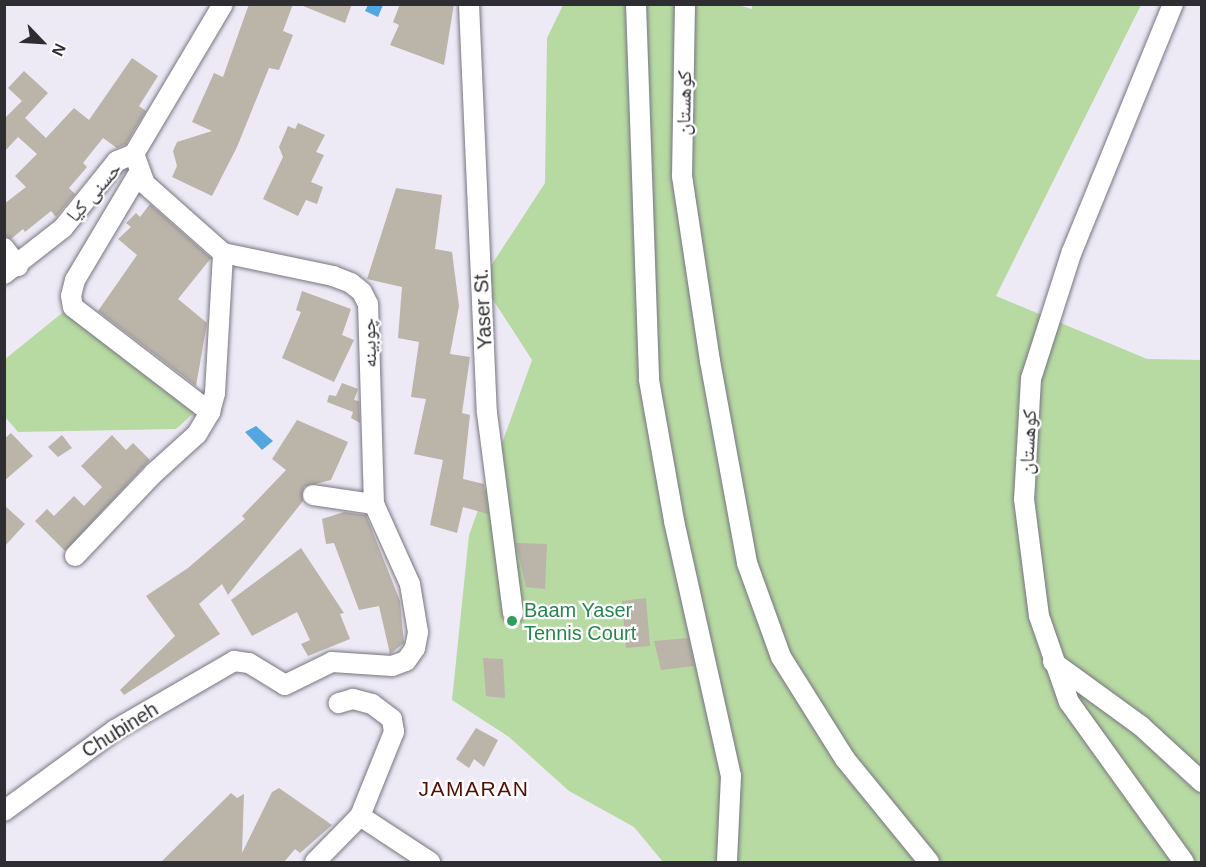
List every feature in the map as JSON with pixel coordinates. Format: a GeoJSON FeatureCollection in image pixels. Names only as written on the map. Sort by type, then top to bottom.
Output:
{"type":"FeatureCollection","features":[{"type":"Feature","properties":{"kind":"street","name":"حسنی کیا"},"geometry":{"type":"LineString","coordinates":[[11,270],[63,228],[117,161],[137,162],[222,4]]}},
{"type":"Feature","properties":{"kind":"street","name":"Yaser St."},"geometry":{"type":"LineString","coordinates":[[469,4],[487,413],[513,613]]}},
{"type":"Feature","properties":{"kind":"street"},"geometry":{"type":"LineString","coordinates":[[636,4],[649,380],[674,521],[730,776],[726,862]]}},
{"type":"Feature","properties":{"kind":"street","name":"کوهستان"},"geometry":{"type":"LineString","coordinates":[[685,4],[682,176],[710,361],[747,563],[781,657],[845,759],[929,862]]}},
{"type":"Feature","properties":{"kind":"street","name":"کوهستان"},"geometry":{"type":"LineString","coordinates":[[1173,4],[1072,251],[1031,379],[1024,499],[1039,616],[1053,662],[1069,702],[1184,862]]}},
{"type":"Feature","properties":{"kind":"street","name":"چوبینه"},"geometry":{"type":"LineString","coordinates":[[4,811],[115,730],[234,661],[249,663],[274,682],[285,685],[332,662],[392,666],[406,661],[418,632],[410,584],[374,504],[368,304],[362,292],[351,283],[333,276],[223,253],[145,184],[137,162]]}},
{"type":"Feature","properties":{"kind":"street"},"geometry":{"type":"LineString","coordinates":[[137,162],[75,280],[71,296],[73,307],[210,412]]}},
{"type":"Feature","properties":{"kind":"street"},"geometry":{"type":"LineString","coordinates":[[4,248],[11,270]]}},
{"type":"Feature","properties":{"kind":"street"},"geometry":{"type":"LineString","coordinates":[[75,556],[154,473],[197,434],[210,412],[223,253]]}},
{"type":"Feature","properties":{"kind":"street"},"geometry":{"type":"LineString","coordinates":[[313,495],[374,504]]}},
{"type":"Feature","properties":{"kind":"street"},"geometry":{"type":"LineString","coordinates":[[1053,662],[1141,726],[1202,782]]}},
{"type":"Feature","properties":{"kind":"street"},"geometry":{"type":"LineString","coordinates":[[315,862],[360,816],[394,732],[392,719],[372,704],[353,699],[339,703]]}},
{"type":"Feature","properties":{"kind":"street"},"geometry":{"type":"LineString","coordinates":[[360,816],[430,862]]}},
{"type":"Feature","properties":{"kind":"green space"},"geometry":{"type":"Polygon","coordinates":[[[734,4],[752,9],[752,5],[1141,5],[996,296],[1147,359],[1201,360],[1201,862],[663,862],[634,827],[569,791],[509,737],[452,700],[469,535],[532,360],[481,281],[545,183],[547,38],[563,5],[734,4]]]}},
{"type":"Feature","properties":{"kind":"green space"},"geometry":{"type":"Polygon","coordinates":[[[67,309],[196,411],[176,429],[18,432],[5,417],[4,360],[67,309]]]}},
{"type":"Feature","properties":{"kind":"water"},"geometry":{"type":"Polygon","coordinates":[[[368,5],[383,5],[378,17],[365,11],[368,5]]]}},
{"type":"Feature","properties":{"kind":"water"},"geometry":{"type":"Polygon","coordinates":[[[256,426],[273,441],[262,450],[245,432],[256,426]]]}},
{"type":"Feature","properties":{"kind":"building"},"geometry":{"type":"Polygon","coordinates":[[[249,4],[293,4],[283,31],[293,35],[279,70],[269,68],[237,147],[212,196],[172,177],[177,166],[173,151],[177,142],[212,131],[192,122],[214,73],[223,77],[249,4]]]}},
{"type":"Feature","properties":{"kind":"building"},"geometry":{"type":"Polygon","coordinates":[[[298,4],[352,4],[345,23],[298,4]]]}},
{"type":"Feature","properties":{"kind":"building"},"geometry":{"type":"Polygon","coordinates":[[[400,4],[454,4],[444,65],[390,45],[399,25],[393,22],[400,4]]]}},
{"type":"Feature","properties":{"kind":"building"},"geometry":{"type":"Polygon","coordinates":[[[132,58],[158,76],[139,106],[146,111],[126,144],[117,148],[103,138],[83,163],[87,167],[69,188],[75,194],[56,217],[51,211],[25,232],[23,229],[11,239],[4,236],[4,204],[26,187],[15,176],[37,154],[18,137],[4,152],[4,119],[22,101],[8,88],[24,71],[48,93],[25,118],[46,138],[74,108],[89,120],[132,58]]]}},
{"type":"Feature","properties":{"kind":"building"},"geometry":{"type":"Polygon","coordinates":[[[298,123],[325,135],[316,152],[324,155],[311,182],[323,187],[317,204],[306,200],[298,216],[263,199],[283,157],[279,147],[288,126],[295,129],[298,123]]]}},
{"type":"Feature","properties":{"kind":"building"},"geometry":{"type":"Polygon","coordinates":[[[396,188],[442,195],[435,249],[452,252],[459,306],[450,354],[470,357],[462,413],[470,415],[463,479],[484,484],[488,514],[463,507],[457,533],[430,525],[443,460],[414,454],[426,399],[411,397],[419,342],[398,338],[402,287],[367,279],[396,188]]]}},
{"type":"Feature","properties":{"kind":"building"},"geometry":{"type":"Polygon","coordinates":[[[150,204],[211,258],[178,299],[207,323],[196,386],[98,311],[137,255],[118,239],[131,227],[126,223],[136,213],[140,217],[150,204]]]}},
{"type":"Feature","properties":{"kind":"building"},"geometry":{"type":"Polygon","coordinates":[[[302,291],[351,309],[342,335],[354,340],[334,382],[282,358],[301,312],[296,310],[302,291]]]}},
{"type":"Feature","properties":{"kind":"building"},"geometry":{"type":"Polygon","coordinates":[[[342,383],[358,389],[354,400],[359,401],[360,423],[351,418],[353,412],[327,402],[329,395],[336,396],[342,383]]]}},
{"type":"Feature","properties":{"kind":"building"},"geometry":{"type":"Polygon","coordinates":[[[297,420],[348,442],[331,480],[304,487],[303,501],[228,595],[222,584],[199,604],[220,634],[124,695],[120,690],[175,636],[146,596],[188,568],[245,519],[242,516],[286,470],[272,459],[297,420]]]}},
{"type":"Feature","properties":{"kind":"building"},"geometry":{"type":"Polygon","coordinates":[[[11,433],[33,456],[4,481],[4,439],[11,433]]]}},
{"type":"Feature","properties":{"kind":"building"},"geometry":{"type":"Polygon","coordinates":[[[62,435],[72,448],[58,457],[48,447],[62,435]]]}},
{"type":"Feature","properties":{"kind":"building"},"geometry":{"type":"Polygon","coordinates":[[[112,435],[126,450],[133,443],[150,460],[65,551],[35,521],[47,509],[54,516],[74,496],[84,506],[102,487],[81,466],[112,435]]]}},
{"type":"Feature","properties":{"kind":"building"},"geometry":{"type":"Polygon","coordinates":[[[4,505],[25,524],[4,547],[4,505]]]}},
{"type":"Feature","properties":{"kind":"building"},"geometry":{"type":"Polygon","coordinates":[[[344,512],[366,515],[400,601],[404,643],[390,654],[379,606],[359,610],[334,543],[326,544],[322,519],[344,512]]]}},
{"type":"Feature","properties":{"kind":"building"},"geometry":{"type":"Polygon","coordinates":[[[516,543],[547,544],[545,589],[526,587],[516,543]]]}},
{"type":"Feature","properties":{"kind":"building"},"geometry":{"type":"Polygon","coordinates":[[[301,548],[344,613],[340,614],[350,639],[308,656],[301,644],[310,640],[297,612],[252,636],[231,600],[301,548]]]}},
{"type":"Feature","properties":{"kind":"building"},"geometry":{"type":"Polygon","coordinates":[[[646,598],[650,646],[626,648],[622,601],[646,598]]]}},
{"type":"Feature","properties":{"kind":"building"},"geometry":{"type":"Polygon","coordinates":[[[688,638],[694,666],[661,670],[654,641],[688,638]]]}},
{"type":"Feature","properties":{"kind":"building"},"geometry":{"type":"Polygon","coordinates":[[[483,658],[503,659],[505,698],[486,696],[483,658]]]}},
{"type":"Feature","properties":{"kind":"building"},"geometry":{"type":"Polygon","coordinates":[[[476,728],[498,740],[484,767],[474,759],[469,768],[456,759],[476,728]]]}},
{"type":"Feature","properties":{"kind":"building"},"geometry":{"type":"Polygon","coordinates":[[[279,788],[332,825],[300,853],[295,849],[284,862],[161,862],[231,793],[237,798],[244,794],[242,853],[272,792],[279,788]]]}},
{"type":"Feature","properties":{"kind":"place","name":"Baam Yaser Tennis Court"},"geometry":{"type":"Point","coordinates":[512,621]}},
{"type":"Feature","properties":{"kind":"district","name":"JAMARAN"},"geometry":{"type":"Point","coordinates":[474,789]}}]}
